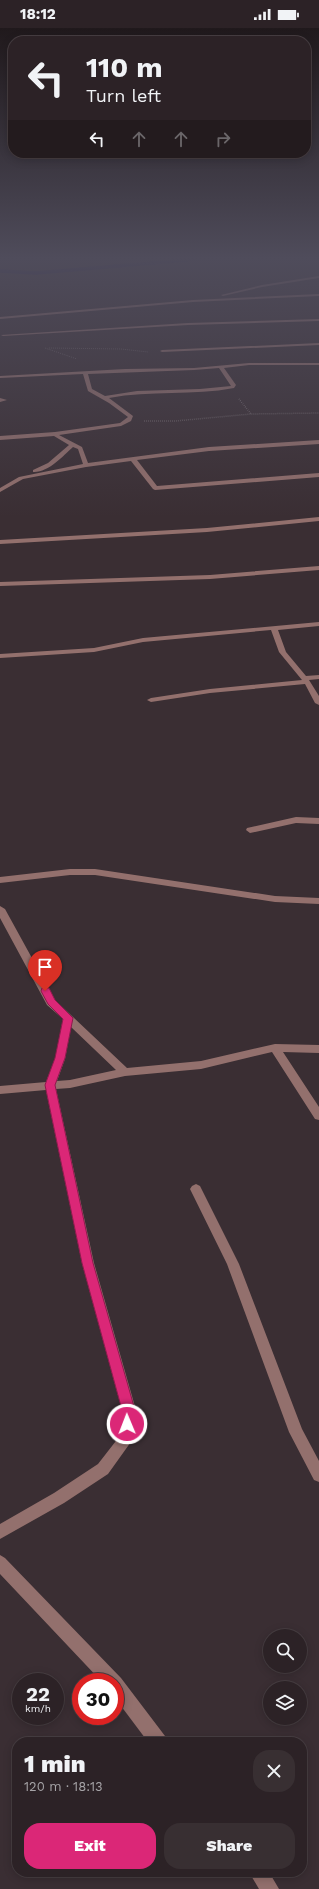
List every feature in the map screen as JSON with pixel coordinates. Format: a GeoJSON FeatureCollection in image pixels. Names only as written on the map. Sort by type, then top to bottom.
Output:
{"type":"FeatureCollection","features":[{"type":"Feature","properties":{"kind":"street"},"geometry":{"type":"LineString","coordinates":[[162,351],[319,344]]}},
{"type":"Feature","properties":{"kind":"street"},"geometry":{"type":"LineString","coordinates":[[0,377],[221,367],[249,364],[319,364]]}},
{"type":"Feature","properties":{"kind":"street"},"geometry":{"type":"LineString","coordinates":[[106,397],[138,392],[200,390],[232,387],[234,385],[221,367]]}},
{"type":"Feature","properties":{"kind":"street"},"geometry":{"type":"LineString","coordinates":[[0,438],[55,434],[121,424],[129,420],[130,417],[106,397],[90,390],[85,373]]}},
{"type":"Feature","properties":{"kind":"street"},"geometry":{"type":"LineString","coordinates":[[55,434],[59,438],[80,448],[86,465]]}},
{"type":"Feature","properties":{"kind":"street"},"geometry":{"type":"LineString","coordinates":[[21,478],[86,465],[210,449],[319,442]]}},
{"type":"Feature","properties":{"kind":"street"},"geometry":{"type":"LineString","coordinates":[[0,490],[50,464],[72,445]]}},
{"type":"Feature","properties":{"kind":"street"},"geometry":{"type":"LineString","coordinates":[[133,459],[155,488],[319,474]]}},
{"type":"Feature","properties":{"kind":"street"},"geometry":{"type":"LineString","coordinates":[[50,464],[68,468]]}},
{"type":"Feature","properties":{"kind":"street"},"geometry":{"type":"LineString","coordinates":[[0,542],[215,529],[319,519]]}},
{"type":"Feature","properties":{"kind":"street"},"geometry":{"type":"LineString","coordinates":[[0,584],[210,577],[319,568]]}},
{"type":"Feature","properties":{"kind":"street"},"geometry":{"type":"LineString","coordinates":[[0,656],[94,650],[143,640],[319,624]]}},
{"type":"Feature","properties":{"kind":"street"},"geometry":{"type":"LineString","coordinates":[[274,629],[283,652],[305,680],[319,703]]}},
{"type":"Feature","properties":{"kind":"street"},"geometry":{"type":"LineString","coordinates":[[151,700],[319,677]]}},
{"type":"Feature","properties":{"kind":"street"},"geometry":{"type":"LineString","coordinates":[[250,830],[296,820],[319,821]]}},
{"type":"Feature","properties":{"kind":"street"},"geometry":{"type":"LineString","coordinates":[[0,880],[70,872],[95,872],[274,899],[319,901]]}},
{"type":"Feature","properties":{"kind":"street"},"geometry":{"type":"LineString","coordinates":[[0,909],[51,1002],[125,1072]]}},
{"type":"Feature","properties":{"kind":"street"},"geometry":{"type":"LineString","coordinates":[[0,1532],[59,1498],[103,1469],[126,1439],[129,1410],[88,1263],[50,1085],[60,1058],[68,1018]]}},
{"type":"Feature","properties":{"kind":"street"},"geometry":{"type":"LineString","coordinates":[[275,1048],[319,1116]]}},
{"type":"Feature","properties":{"kind":"street"},"geometry":{"type":"LineString","coordinates":[[0,1090],[70,1084],[125,1072],[201,1065],[275,1048],[319,1049]]}},
{"type":"Feature","properties":{"kind":"street"},"geometry":{"type":"LineString","coordinates":[[196,1189],[233,1264],[296,1432],[319,1475]]}},
{"type":"Feature","properties":{"kind":"street"},"geometry":{"type":"LineString","coordinates":[[0,1563],[104,1673]]}},
{"type":"Feature","properties":{"kind":"street"},"geometry":{"type":"LineString","coordinates":[[124,1696],[155,1737]]}},
{"type":"Feature","properties":{"kind":"street"},"geometry":{"type":"LineString","coordinates":[[262,1877],[270,1889]]}},
{"type":"Feature","properties":{"kind":"path"},"geometry":{"type":"LineString","coordinates":[[40,348],[98,348],[162,351]]}},
{"type":"Feature","properties":{"kind":"path"},"geometry":{"type":"LineString","coordinates":[[45,348],[75,357],[81,363],[85,373]]}},
{"type":"Feature","properties":{"kind":"path"},"geometry":{"type":"LineString","coordinates":[[232,387],[237,392],[251,414]]}},
{"type":"Feature","properties":{"kind":"path"},"geometry":{"type":"LineString","coordinates":[[129,420],[175,421],[251,414],[319,413]]}},
{"type":"Feature","properties":{"kind":"route"},"geometry":{"type":"LineString","coordinates":[[45,991],[51,1002],[68,1018],[60,1058],[50,1085],[88,1263],[109,1344],[129,1410],[127,1424]]}}]}
